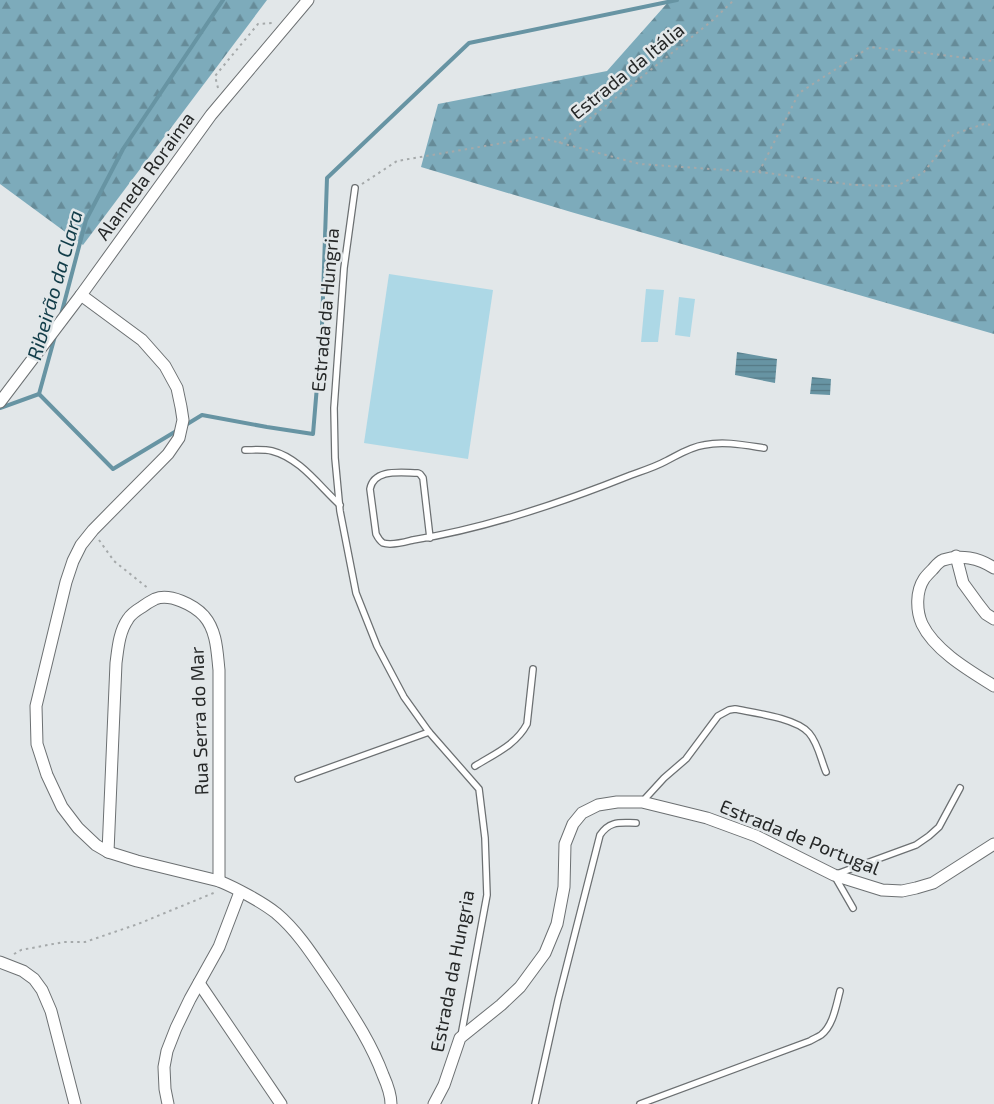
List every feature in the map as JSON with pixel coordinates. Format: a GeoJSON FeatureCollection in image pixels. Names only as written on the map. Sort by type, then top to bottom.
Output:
{"type":"FeatureCollection","features":[{"type":"Feature","properties":{"kind":"street","name":"Alameda Roraima"},"geometry":{"type":"LineString","coordinates":[[0,402],[81,295],[211,115],[308,0]]}},
{"type":"Feature","properties":{"kind":"street"},"geometry":{"type":"LineString","coordinates":[[81,295],[142,340],[165,366],[177,388],[183,420],[179,438],[168,454],[93,530],[81,545],[73,561],[66,582],[36,706],[38,744],[47,775],[62,806],[78,828],[96,845],[108,852],[144,863],[219,881],[275,912],[312,954],[360,1027],[376,1056],[387,1084],[391,1104]]}},
{"type":"Feature","properties":{"kind":"street"},"geometry":{"type":"LineString","coordinates":[[994,568],[975,559],[956,556],[940,561],[923,580],[918,594],[918,609],[922,623],[932,639],[966,669],[994,686]]}},
{"type":"Feature","properties":{"kind":"street"},"geometry":{"type":"LineString","coordinates":[[956,556],[964,583],[986,614],[994,619]]}},
{"type":"Feature","properties":{"kind":"street"},"geometry":{"type":"LineString","coordinates":[[108,852],[116,663],[120,637],[128,619],[136,610],[157,598]]}},
{"type":"Feature","properties":{"kind":"street","name":"Rua Serra do Mar"},"geometry":{"type":"LineString","coordinates":[[157,598],[170,598],[195,608],[205,616],[216,644],[218,670],[219,881]]}},
{"type":"Feature","properties":{"kind":"street","name":"Estrada de Portugal"},"geometry":{"type":"LineString","coordinates":[[460,1038],[520,987],[545,953],[557,924],[564,887],[565,844],[573,824],[582,813],[598,805],[617,802],[642,802],[706,818],[756,836],[834,875],[882,890],[902,891],[933,883],[994,844]]}},
{"type":"Feature","properties":{"kind":"street"},"geometry":{"type":"LineString","coordinates":[[168,1104],[164,1067],[166,1052],[176,1028],[219,947],[235,889]]}},
{"type":"Feature","properties":{"kind":"street"},"geometry":{"type":"LineString","coordinates":[[1,962],[23,970],[34,979],[42,990],[51,1011],[75,1104]]}},
{"type":"Feature","properties":{"kind":"street"},"geometry":{"type":"LineString","coordinates":[[199,983],[281,1104]]}},
{"type":"Feature","properties":{"kind":"street","name":"Estrada da Hungria"},"geometry":{"type":"LineString","coordinates":[[434,1104],[444,1086],[460,1038]]}},
{"type":"Feature","properties":{"kind":"lane","name":"Estrada da Hungria"},"geometry":{"type":"LineString","coordinates":[[355,188],[344,268],[334,408],[335,458],[340,505],[356,593],[377,646],[404,697],[429,732],[479,789],[485,838],[487,895],[460,1038]]}},
{"type":"Feature","properties":{"kind":"lane"},"geometry":{"type":"LineString","coordinates":[[430,538],[423,478],[420,474],[386,474],[375,478],[371,483],[370,489],[376,534],[383,543],[390,544],[430,538],[449,534],[542,507],[665,462],[685,451],[703,445],[735,443],[764,448]]}},
{"type":"Feature","properties":{"kind":"lane"},"geometry":{"type":"LineString","coordinates":[[245,450],[270,450],[286,456],[303,468],[340,505]]}},
{"type":"Feature","properties":{"kind":"lane"},"geometry":{"type":"LineString","coordinates":[[475,766],[506,747],[523,732],[527,724],[533,670]]}},
{"type":"Feature","properties":{"kind":"lane"},"geometry":{"type":"LineString","coordinates":[[642,802],[664,778],[686,759],[718,716],[735,709],[791,721],[802,727],[814,741],[826,772]]}},
{"type":"Feature","properties":{"kind":"lane"},"geometry":{"type":"LineString","coordinates":[[298,779],[429,732]]}},
{"type":"Feature","properties":{"kind":"lane"},"geometry":{"type":"LineString","coordinates":[[852,908],[834,875],[916,845],[930,836],[938,827],[960,788]]}},
{"type":"Feature","properties":{"kind":"lane"},"geometry":{"type":"LineString","coordinates":[[535,1104],[558,1000],[600,835],[609,825],[636,823]]}},
{"type":"Feature","properties":{"kind":"lane"},"geometry":{"type":"LineString","coordinates":[[640,1104],[810,1041],[822,1034],[828,1026],[840,992]]}},
{"type":"Feature","properties":{"kind":"path","name":"Estrada da Itália"},"geometry":{"type":"LineString","coordinates":[[559,143],[713,20],[734,0]]}},
{"type":"Feature","properties":{"kind":"path"},"geometry":{"type":"LineString","coordinates":[[222,102],[215,76],[258,24],[290,22]]}},
{"type":"Feature","properties":{"kind":"path"},"geometry":{"type":"LineString","coordinates":[[759,172],[800,94],[870,47],[994,61]]}},
{"type":"Feature","properties":{"kind":"path"},"geometry":{"type":"LineString","coordinates":[[355,188],[397,161],[538,137],[640,164],[759,172],[854,185],[896,186],[923,173],[954,134],[984,124],[994,125]]}},
{"type":"Feature","properties":{"kind":"path"},"geometry":{"type":"LineString","coordinates":[[93,530],[114,561],[147,587],[157,598]]}},
{"type":"Feature","properties":{"kind":"path"},"geometry":{"type":"LineString","coordinates":[[1,962],[20,950],[64,942],[85,942],[235,889]]}},
{"type":"Feature","properties":{"kind":"green space"},"geometry":{"type":"Polygon","coordinates":[[[0,0],[267,0],[83,245],[0,184],[0,0]]]}},
{"type":"Feature","properties":{"kind":"green space"},"geometry":{"type":"Polygon","coordinates":[[[670,0],[994,0],[994,334],[421,167],[438,104],[607,71],[670,0]]]}},
{"type":"Feature","properties":{"kind":"shaded area"},"geometry":{"type":"Polygon","coordinates":[[[389,274],[493,290],[468,459],[364,443],[389,274]]]}},
{"type":"Feature","properties":{"kind":"shaded area"},"geometry":{"type":"Polygon","coordinates":[[[646,289],[664,290],[658,342],[641,342],[646,289]]]}},
{"type":"Feature","properties":{"kind":"shaded area"},"geometry":{"type":"Polygon","coordinates":[[[679,297],[695,299],[690,337],[675,335],[679,297]]]}},
{"type":"Feature","properties":{"kind":"shaded area"},"geometry":{"type":"Polygon","coordinates":[[[737,352],[777,359],[775,383],[735,375],[737,352]]]}},
{"type":"Feature","properties":{"kind":"shaded area"},"geometry":{"type":"Polygon","coordinates":[[[812,377],[831,379],[830,395],[810,394],[812,377]]]}},
{"type":"Feature","properties":{"kind":"waterway","name":"Ribeirão da Clara"},"geometry":{"type":"LineString","coordinates":[[61,315],[86,220],[123,149],[223,0]]}},
{"type":"Feature","properties":{"kind":"waterway"},"geometry":{"type":"LineString","coordinates":[[184,426],[202,415],[313,434],[322,326],[327,178],[469,43],[677,0]]}},
{"type":"Feature","properties":{"kind":"waterway","name":"Ribeirão da Clara"},"geometry":{"type":"LineString","coordinates":[[0,408],[39,394],[55,336]]}},
{"type":"Feature","properties":{"kind":"waterway"},"geometry":{"type":"LineString","coordinates":[[39,394],[113,469],[178,430]]}}]}
